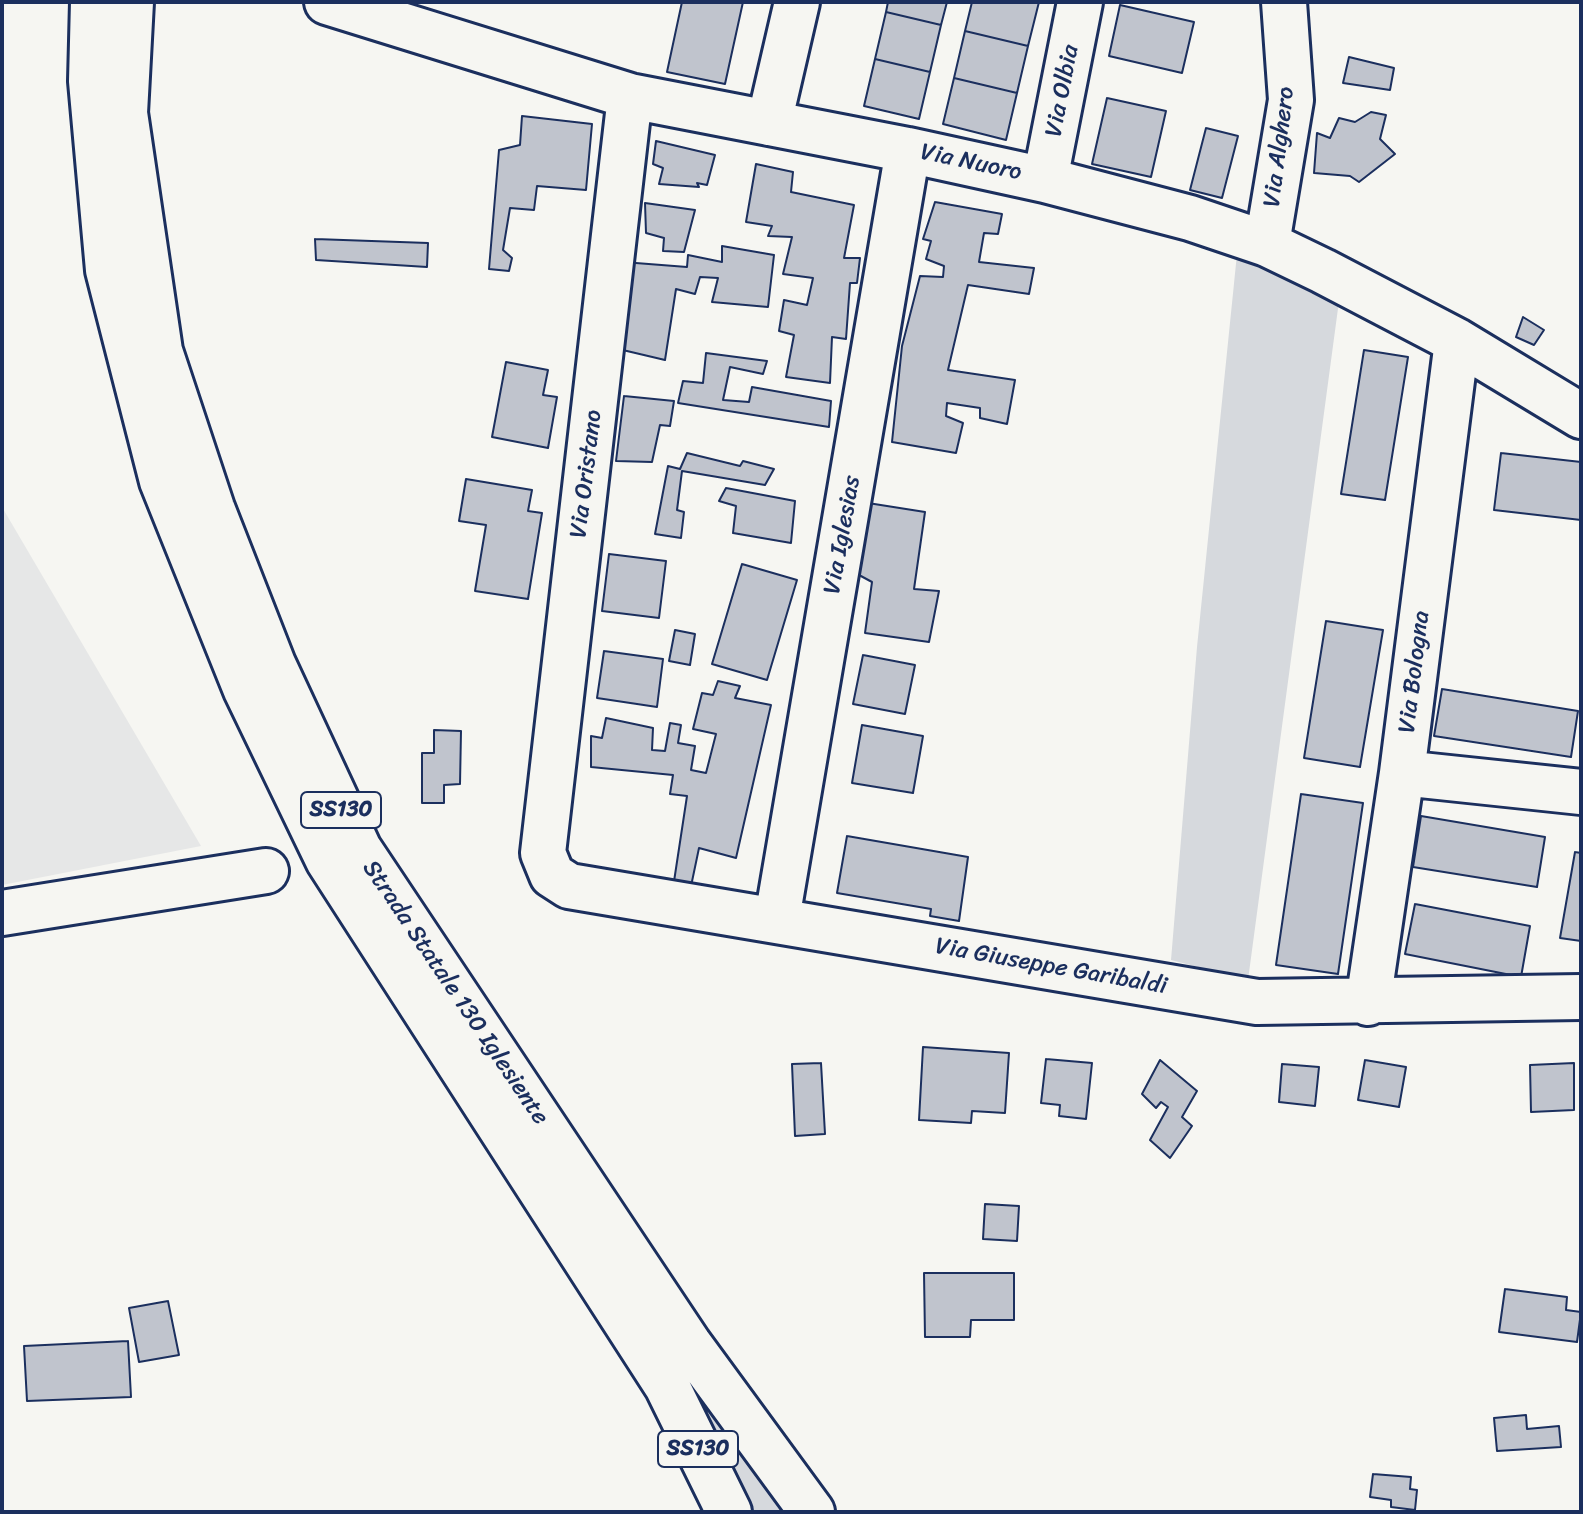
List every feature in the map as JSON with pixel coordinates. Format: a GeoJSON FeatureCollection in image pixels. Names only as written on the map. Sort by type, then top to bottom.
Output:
{"type":"FeatureCollection","features":[{"type":"Feature","properties":{"kind":"street","name":"Strada Statale 130 Iglesiente"},"geometry":{"type":"LineString","coordinates":[[93,2],[91,81],[108,270],[162,481],[246,690],[328,860],[667,1386],[729,1512]]}},
{"type":"Feature","properties":{"kind":"street","name":"Strada Statale 130 Iglesiente"},"geometry":{"type":"LineString","coordinates":[[131,2],[125,113],[160,351],[212,508],[273,664],[359,849],[689,1344],[812,1512]]}},
{"type":"Feature","properties":{"kind":"street","name":"Via Nuoro"},"geometry":{"type":"LineString","coordinates":[[327,2],[630,96],[908,150],[1045,180],[1190,218],[1267,244],[1457,341],[1581,416]]}},
{"type":"Feature","properties":{"kind":"street"},"geometry":{"type":"LineString","coordinates":[[769,123],[797,2]]}},
{"type":"Feature","properties":{"kind":"street","name":"Via Olbia"},"geometry":{"type":"LineString","coordinates":[[1045,180],[1080,2]]}},
{"type":"Feature","properties":{"kind":"street","name":"Via Alghero"},"geometry":{"type":"LineString","coordinates":[[1267,244],[1291,100],[1284,2]]}},
{"type":"Feature","properties":{"kind":"street","name":"Via Oristano"},"geometry":{"type":"LineString","coordinates":[[543,853],[630,96]]}},
{"type":"Feature","properties":{"kind":"street","name":"Via Iglesias"},"geometry":{"type":"LineString","coordinates":[[777,919],[908,150]]}},
{"type":"Feature","properties":{"kind":"street","name":"Via Bologna"},"geometry":{"type":"LineString","coordinates":[[1368,1003],[1402,773],[1457,341]]}},
{"type":"Feature","properties":{"kind":"street"},"geometry":{"type":"LineString","coordinates":[[1402,773],[1581,792]]}},
{"type":"Feature","properties":{"kind":"street","name":"Via Giuseppe Garibaldi"},"geometry":{"type":"LineString","coordinates":[[543,853],[552,875],[569,886],[1257,1002],[1368,1003],[1581,997]]}},
{"type":"Feature","properties":{"kind":"street"},"geometry":{"type":"LineString","coordinates":[[2,913],[266,871]]}},
{"type":"Feature","properties":{"kind":"shaded area"},"geometry":{"type":"Polygon","coordinates":[[[1237,254],[1339,301],[1248,980],[1171,960],[1197,647],[1237,254]]]}},
{"type":"Feature","properties":{"kind":"shaded area"},"geometry":{"type":"Polygon","coordinates":[[[2,507],[201,846],[2,885],[2,507]]]}},
{"type":"Feature","properties":{"kind":"shaded area"},"geometry":{"type":"Polygon","coordinates":[[[694,1383],[787,1512],[742,1512],[695,1403],[694,1383]]]}},
{"type":"Feature","properties":{"kind":"building"},"geometry":{"type":"Polygon","coordinates":[[[682,2],[743,2],[725,84],[667,72],[682,2]]]}},
{"type":"Feature","properties":{"kind":"building"},"geometry":{"type":"Polygon","coordinates":[[[888,2],[947,2],[941,25],[886,12],[888,2]]]}},
{"type":"Feature","properties":{"kind":"building"},"geometry":{"type":"Polygon","coordinates":[[[972,2],[1039,2],[1028,46],[965,31],[972,2]]]}},
{"type":"Feature","properties":{"kind":"building"},"geometry":{"type":"Polygon","coordinates":[[[1120,5],[1194,22],[1182,73],[1109,56],[1120,5]]]}},
{"type":"Feature","properties":{"kind":"building"},"geometry":{"type":"Polygon","coordinates":[[[886,12],[941,25],[930,72],[875,59],[886,12]]]}},
{"type":"Feature","properties":{"kind":"building"},"geometry":{"type":"Polygon","coordinates":[[[965,31],[1028,46],[1017,93],[954,78],[965,31]]]}},
{"type":"Feature","properties":{"kind":"building"},"geometry":{"type":"Polygon","coordinates":[[[1349,57],[1394,68],[1390,90],[1343,83],[1349,57]]]}},
{"type":"Feature","properties":{"kind":"building"},"geometry":{"type":"Polygon","coordinates":[[[875,59],[930,72],[919,119],[864,106],[875,59]]]}},
{"type":"Feature","properties":{"kind":"building"},"geometry":{"type":"Polygon","coordinates":[[[954,78],[1017,93],[1006,140],[943,124],[954,78]]]}},
{"type":"Feature","properties":{"kind":"building"},"geometry":{"type":"Polygon","coordinates":[[[1107,98],[1166,111],[1151,177],[1092,164],[1107,98]]]}},
{"type":"Feature","properties":{"kind":"building"},"geometry":{"type":"Polygon","coordinates":[[[1371,112],[1386,115],[1380,139],[1395,154],[1359,182],[1350,176],[1314,173],[1317,133],[1330,138],[1339,118],[1355,122],[1371,112]]]}},
{"type":"Feature","properties":{"kind":"building"},"geometry":{"type":"Polygon","coordinates":[[[522,116],[592,124],[586,190],[537,186],[534,210],[510,208],[503,250],[512,258],[509,271],[489,269],[499,150],[520,145],[522,116]]]}},
{"type":"Feature","properties":{"kind":"building"},"geometry":{"type":"Polygon","coordinates":[[[1206,128],[1238,136],[1222,198],[1190,190],[1206,128]]]}},
{"type":"Feature","properties":{"kind":"building"},"geometry":{"type":"Polygon","coordinates":[[[656,141],[715,155],[707,185],[659,184],[663,168],[653,164],[656,141]]]}},
{"type":"Feature","properties":{"kind":"building"},"geometry":{"type":"Polygon","coordinates":[[[756,164],[793,172],[791,192],[854,205],[844,258],[860,258],[857,283],[850,283],[846,339],[832,337],[830,383],[786,377],[794,335],[779,331],[784,300],[807,305],[813,278],[783,274],[792,237],[768,236],[772,226],[746,222],[756,164]]]}},
{"type":"Feature","properties":{"kind":"building"},"geometry":{"type":"Polygon","coordinates":[[[935,202],[1002,214],[998,234],[984,233],[979,262],[1034,268],[1029,294],[968,285],[948,370],[1015,380],[1007,424],[980,418],[980,408],[947,403],[946,416],[963,423],[956,453],[892,442],[902,346],[920,276],[943,277],[944,266],[926,259],[931,241],[923,239],[935,202]]]}},
{"type":"Feature","properties":{"kind":"building"},"geometry":{"type":"Polygon","coordinates":[[[645,203],[695,210],[684,252],[663,251],[664,238],[646,233],[645,203]]]}},
{"type":"Feature","properties":{"kind":"building"},"geometry":{"type":"Polygon","coordinates":[[[315,239],[428,243],[427,267],[316,260],[315,239]]]}},
{"type":"Feature","properties":{"kind":"building"},"geometry":{"type":"Polygon","coordinates":[[[722,246],[774,255],[768,307],[712,302],[718,278],[700,277],[695,294],[676,289],[665,360],[610,347],[623,262],[687,267],[688,255],[722,262],[722,246]]]}},
{"type":"Feature","properties":{"kind":"building"},"geometry":{"type":"Polygon","coordinates":[[[1523,317],[1544,330],[1534,345],[1516,337],[1523,317]]]}},
{"type":"Feature","properties":{"kind":"building"},"geometry":{"type":"Polygon","coordinates":[[[1364,350],[1408,357],[1385,500],[1341,494],[1364,350]]]}},
{"type":"Feature","properties":{"kind":"building"},"geometry":{"type":"Polygon","coordinates":[[[706,353],[767,361],[763,374],[730,367],[723,400],[749,402],[752,387],[831,401],[829,427],[678,403],[683,381],[703,383],[706,353]]]}},
{"type":"Feature","properties":{"kind":"building"},"geometry":{"type":"Polygon","coordinates":[[[506,362],[548,370],[543,395],[557,397],[548,448],[492,437],[506,362]]]}},
{"type":"Feature","properties":{"kind":"building"},"geometry":{"type":"Polygon","coordinates":[[[624,396],[674,401],[670,426],[660,425],[652,462],[616,461],[624,396]]]}},
{"type":"Feature","properties":{"kind":"building"},"geometry":{"type":"Polygon","coordinates":[[[687,453],[740,466],[743,461],[774,469],[765,485],[682,471],[677,510],[684,512],[681,538],[655,534],[668,466],[680,469],[687,453]]]}},
{"type":"Feature","properties":{"kind":"building"},"geometry":{"type":"Polygon","coordinates":[[[1501,453],[1581,462],[1581,520],[1494,510],[1501,453]]]}},
{"type":"Feature","properties":{"kind":"building"},"geometry":{"type":"Polygon","coordinates":[[[466,479],[532,490],[528,511],[542,513],[528,599],[475,591],[486,525],[459,521],[466,479]]]}},
{"type":"Feature","properties":{"kind":"building"},"geometry":{"type":"Polygon","coordinates":[[[726,488],[795,501],[791,543],[733,533],[736,506],[719,501],[726,488]]]}},
{"type":"Feature","properties":{"kind":"building"},"geometry":{"type":"Polygon","coordinates":[[[868,503],[925,512],[914,589],[939,591],[929,642],[865,633],[872,582],[859,575],[868,503]]]}},
{"type":"Feature","properties":{"kind":"building"},"geometry":{"type":"Polygon","coordinates":[[[609,554],[666,561],[659,618],[602,611],[609,554]]]}},
{"type":"Feature","properties":{"kind":"building"},"geometry":{"type":"Polygon","coordinates":[[[742,564],[797,580],[767,680],[712,664],[742,564]]]}},
{"type":"Feature","properties":{"kind":"building"},"geometry":{"type":"Polygon","coordinates":[[[1326,621],[1383,630],[1360,767],[1304,758],[1326,621]]]}},
{"type":"Feature","properties":{"kind":"building"},"geometry":{"type":"Polygon","coordinates":[[[675,630],[695,634],[690,665],[669,661],[675,630]]]}},
{"type":"Feature","properties":{"kind":"building"},"geometry":{"type":"Polygon","coordinates":[[[604,651],[663,659],[657,707],[597,698],[604,651]]]}},
{"type":"Feature","properties":{"kind":"building"},"geometry":{"type":"Polygon","coordinates":[[[863,655],[915,665],[905,714],[853,704],[863,655]]]}},
{"type":"Feature","properties":{"kind":"building"},"geometry":{"type":"Polygon","coordinates":[[[718,681],[740,686],[735,698],[771,705],[736,858],[699,848],[690,891],[673,888],[687,796],[670,794],[673,775],[591,767],[591,736],[602,738],[606,718],[653,728],[652,750],[665,751],[670,723],[681,725],[678,743],[695,746],[691,770],[706,773],[716,734],[693,729],[702,693],[713,695],[718,681]]]}},
{"type":"Feature","properties":{"kind":"building"},"geometry":{"type":"Polygon","coordinates":[[[1442,689],[1578,711],[1571,757],[1434,736],[1442,689]]]}},
{"type":"Feature","properties":{"kind":"building"},"geometry":{"type":"Polygon","coordinates":[[[862,725],[923,736],[913,793],[852,783],[862,725]]]}},
{"type":"Feature","properties":{"kind":"building"},"geometry":{"type":"Polygon","coordinates":[[[434,730],[461,731],[460,784],[444,785],[444,803],[422,803],[422,753],[434,753],[434,730]]]}},
{"type":"Feature","properties":{"kind":"building"},"geometry":{"type":"Polygon","coordinates":[[[1301,794],[1363,803],[1338,974],[1276,965],[1301,794]]]}},
{"type":"Feature","properties":{"kind":"building"},"geometry":{"type":"Polygon","coordinates":[[[1421,816],[1545,837],[1537,887],[1413,867],[1421,816]]]}},
{"type":"Feature","properties":{"kind":"building"},"geometry":{"type":"Polygon","coordinates":[[[847,836],[968,857],[959,921],[930,916],[931,909],[837,893],[847,836]]]}},
{"type":"Feature","properties":{"kind":"building"},"geometry":{"type":"Polygon","coordinates":[[[1575,852],[1581,853],[1581,941],[1560,938],[1575,852]]]}},
{"type":"Feature","properties":{"kind":"building"},"geometry":{"type":"Polygon","coordinates":[[[1415,904],[1530,926],[1521,977],[1405,954],[1415,904]]]}},
{"type":"Feature","properties":{"kind":"building"},"geometry":{"type":"Polygon","coordinates":[[[923,1047],[1009,1053],[1005,1113],[972,1111],[971,1123],[919,1120],[923,1047]]]}},
{"type":"Feature","properties":{"kind":"building"},"geometry":{"type":"Polygon","coordinates":[[[1046,1059],[1092,1063],[1086,1119],[1059,1116],[1060,1105],[1041,1103],[1046,1059]]]}},
{"type":"Feature","properties":{"kind":"building"},"geometry":{"type":"Polygon","coordinates":[[[1160,1060],[1197,1091],[1182,1117],[1192,1126],[1170,1158],[1150,1140],[1168,1107],[1161,1102],[1156,1108],[1142,1094],[1160,1060]]]}},
{"type":"Feature","properties":{"kind":"building"},"geometry":{"type":"Polygon","coordinates":[[[1365,1060],[1406,1067],[1399,1107],[1358,1100],[1365,1060]]]}},
{"type":"Feature","properties":{"kind":"building"},"geometry":{"type":"Polygon","coordinates":[[[821,1063],[825,1134],[795,1136],[792,1064],[821,1063]]]}},
{"type":"Feature","properties":{"kind":"building"},"geometry":{"type":"Polygon","coordinates":[[[1574,1063],[1574,1110],[1531,1112],[1530,1065],[1574,1063]]]}},
{"type":"Feature","properties":{"kind":"building"},"geometry":{"type":"Polygon","coordinates":[[[1282,1064],[1319,1067],[1315,1106],[1279,1102],[1282,1064]]]}},
{"type":"Feature","properties":{"kind":"building"},"geometry":{"type":"Polygon","coordinates":[[[985,1204],[1019,1206],[1017,1241],[983,1239],[985,1204]]]}},
{"type":"Feature","properties":{"kind":"building"},"geometry":{"type":"Polygon","coordinates":[[[924,1273],[1014,1273],[1014,1320],[971,1320],[970,1337],[925,1337],[924,1273]]]}},
{"type":"Feature","properties":{"kind":"building"},"geometry":{"type":"Polygon","coordinates":[[[1505,1289],[1567,1297],[1566,1310],[1581,1312],[1577,1342],[1499,1332],[1505,1289]]]}},
{"type":"Feature","properties":{"kind":"building"},"geometry":{"type":"Polygon","coordinates":[[[168,1301],[179,1355],[139,1362],[129,1308],[168,1301]]]}},
{"type":"Feature","properties":{"kind":"building"},"geometry":{"type":"Polygon","coordinates":[[[128,1341],[131,1397],[27,1401],[24,1346],[128,1341]]]}},
{"type":"Feature","properties":{"kind":"building"},"geometry":{"type":"Polygon","coordinates":[[[1526,1415],[1527,1429],[1559,1426],[1561,1447],[1497,1451],[1494,1418],[1526,1415]]]}},
{"type":"Feature","properties":{"kind":"building"},"geometry":{"type":"Polygon","coordinates":[[[1373,1474],[1411,1477],[1410,1489],[1417,1490],[1415,1510],[1391,1507],[1391,1500],[1370,1497],[1373,1474]]]}}]}
